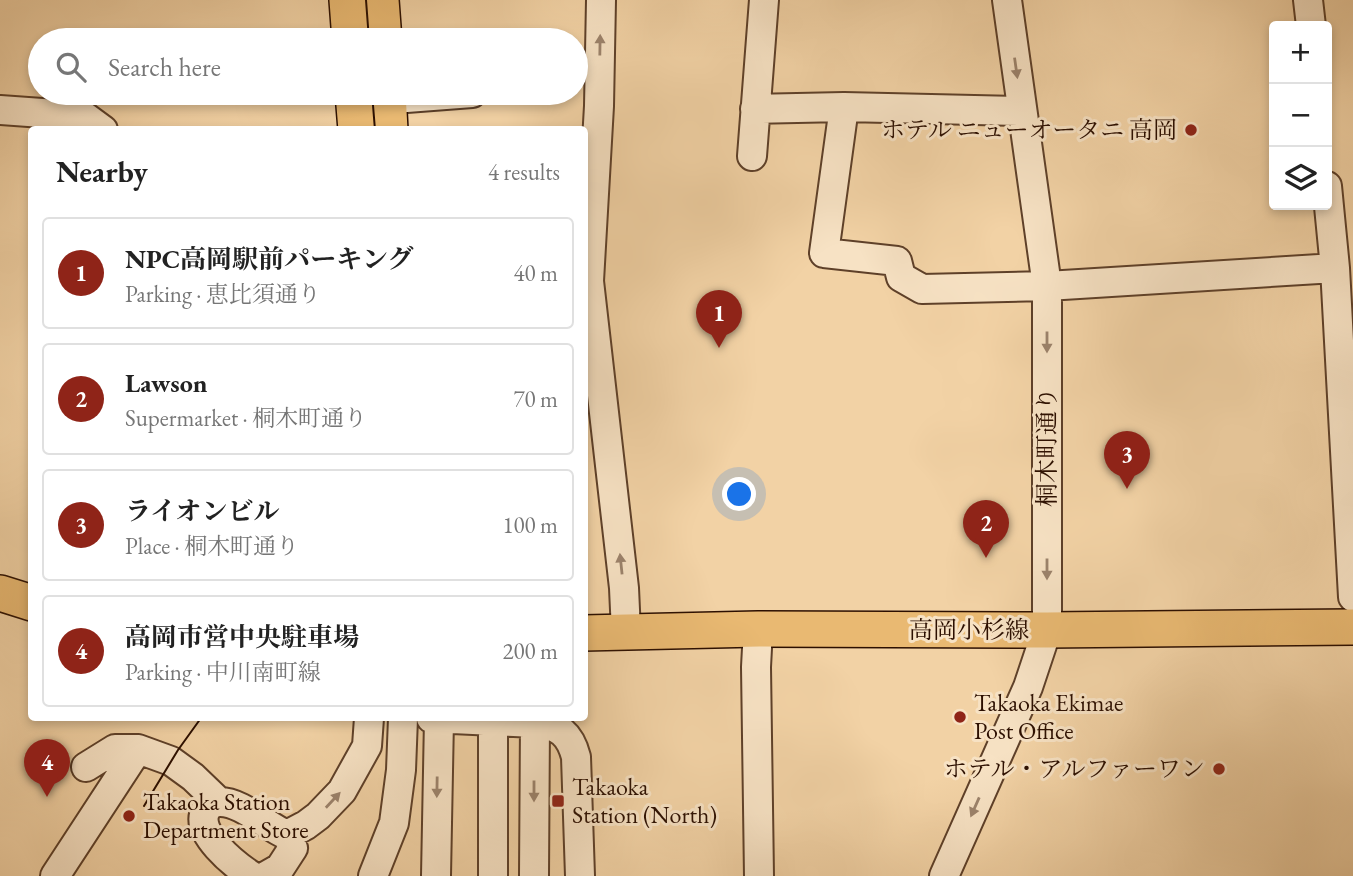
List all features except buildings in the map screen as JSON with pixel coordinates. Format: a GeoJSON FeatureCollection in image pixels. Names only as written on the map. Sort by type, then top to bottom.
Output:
{"type":"FeatureCollection","features":[{"type":"Feature","properties":{"kind":"main road"},"geometry":{"type":"LineString","coordinates":[[347,0],[349,28]]}},
{"type":"Feature","properties":{"kind":"main road"},"geometry":{"type":"LineString","coordinates":[[381,0],[383,28]]}},
{"type":"Feature","properties":{"kind":"main road"},"geometry":{"type":"LineString","coordinates":[[0,593],[28,602]]}},
{"type":"Feature","properties":{"kind":"main road","name":"高岡小杉線"},"geometry":{"type":"LineString","coordinates":[[588,633],[758,629],[1353,627]]}},
{"type":"Feature","properties":{"kind":"street"},"geometry":{"type":"LineString","coordinates":[[588,77],[600,0]]}},
{"type":"Feature","properties":{"kind":"street"},"geometry":{"type":"LineString","coordinates":[[752,156],[764,0]]}},
{"type":"Feature","properties":{"kind":"street","name":"桐木町通り"},"geometry":{"type":"LineString","coordinates":[[944,876],[1028,687],[1047,630],[1047,286],[1007,0]]}},
{"type":"Feature","properties":{"kind":"street"},"geometry":{"type":"LineString","coordinates":[[1308,0],[1310,21]]}},
{"type":"Feature","properties":{"kind":"street"},"geometry":{"type":"LineString","coordinates":[[587,105],[588,126]]}},
{"type":"Feature","properties":{"kind":"street"},"geometry":{"type":"LineString","coordinates":[[354,108],[389,107]]}},
{"type":"Feature","properties":{"kind":"street"},"geometry":{"type":"LineString","coordinates":[[755,109],[844,107],[1022,111]]}},
{"type":"Feature","properties":{"kind":"street"},"geometry":{"type":"LineString","coordinates":[[844,107],[824,253],[897,261],[901,277],[922,289],[1047,286],[1335,268]]}},
{"type":"Feature","properties":{"kind":"street"},"geometry":{"type":"LineString","coordinates":[[0,110],[84,116],[98,126]]}},
{"type":"Feature","properties":{"kind":"street"},"geometry":{"type":"LineString","coordinates":[[588,146],[589,281],[624,588],[626,632]]}},
{"type":"Feature","properties":{"kind":"street"},"geometry":{"type":"LineString","coordinates":[[1329,210],[1335,268],[1353,597]]}},
{"type":"Feature","properties":{"kind":"street"},"geometry":{"type":"LineString","coordinates":[[758,629],[756,667],[759,876]]}},
{"type":"Feature","properties":{"kind":"street"},"geometry":{"type":"LineString","coordinates":[[287,835],[318,816],[342,791],[367,746],[369,721]]}},
{"type":"Feature","properties":{"kind":"street"},"geometry":{"type":"LineString","coordinates":[[373,876],[394,823],[401,770],[403,721]]}},
{"type":"Feature","properties":{"kind":"street"},"geometry":{"type":"LineString","coordinates":[[435,721],[436,876]]}},
{"type":"Feature","properties":{"kind":"street"},"geometry":{"type":"LineString","coordinates":[[493,876],[493,721],[543,723],[560,729],[572,743],[577,768],[580,876]]}},
{"type":"Feature","properties":{"kind":"street"},"geometry":{"type":"LineString","coordinates":[[534,876],[535,723]]}},
{"type":"Feature","properties":{"kind":"street"},"geometry":{"type":"LineString","coordinates":[[86,767],[115,749],[138,749],[171,761],[192,777],[236,801],[287,835],[293,848],[280,868],[266,876]]}},
{"type":"Feature","properties":{"kind":"street"},"geometry":{"type":"LineString","coordinates":[[55,876],[138,749]]}},
{"type":"Feature","properties":{"kind":"street"},"geometry":{"type":"LineString","coordinates":[[236,801],[206,809],[202,822],[207,834],[238,867],[252,876]]}},
{"type":"Feature","properties":{"kind":"tram line"},"geometry":{"type":"LineString","coordinates":[[366,0],[368,28]]}},
{"type":"Feature","properties":{"kind":"tram line"},"geometry":{"type":"LineString","coordinates":[[373,105],[375,126]]}},
{"type":"Feature","properties":{"kind":"tram line"},"geometry":{"type":"LineString","coordinates":[[144,806],[199,721]]}},
{"type":"Feature","properties":{"kind":"place","name":"ホテル ニューオータニ 高岡"},"geometry":{"type":"Point","coordinates":[1191,130]}},
{"type":"Feature","properties":{"kind":"place","name":"NPC高岡駅前パーキング"},"geometry":{"type":"Point","coordinates":[719,348]}},
{"type":"Feature","properties":{"kind":"place","name":"ライオンビル"},"geometry":{"type":"Point","coordinates":[1127,489]}},
{"type":"Feature","properties":{"kind":"place","name":"Lawson"},"geometry":{"type":"Point","coordinates":[986,558]}},
{"type":"Feature","properties":{"kind":"place","name":"Takaoka Ekimae Post Office"},"geometry":{"type":"Point","coordinates":[960,717]}},
{"type":"Feature","properties":{"kind":"place","name":"ホテル・アルファーワン"},"geometry":{"type":"Point","coordinates":[1219,769]}},
{"type":"Feature","properties":{"kind":"place","name":"高岡市営中央駐車場"},"geometry":{"type":"Point","coordinates":[47,797]}},
{"type":"Feature","properties":{"kind":"place","name":"Takaoka Station (North)"},"geometry":{"type":"Point","coordinates":[558,801]}},
{"type":"Feature","properties":{"kind":"place","name":"Takaoka Station Department Store"},"geometry":{"type":"Point","coordinates":[129,816]}}]}
